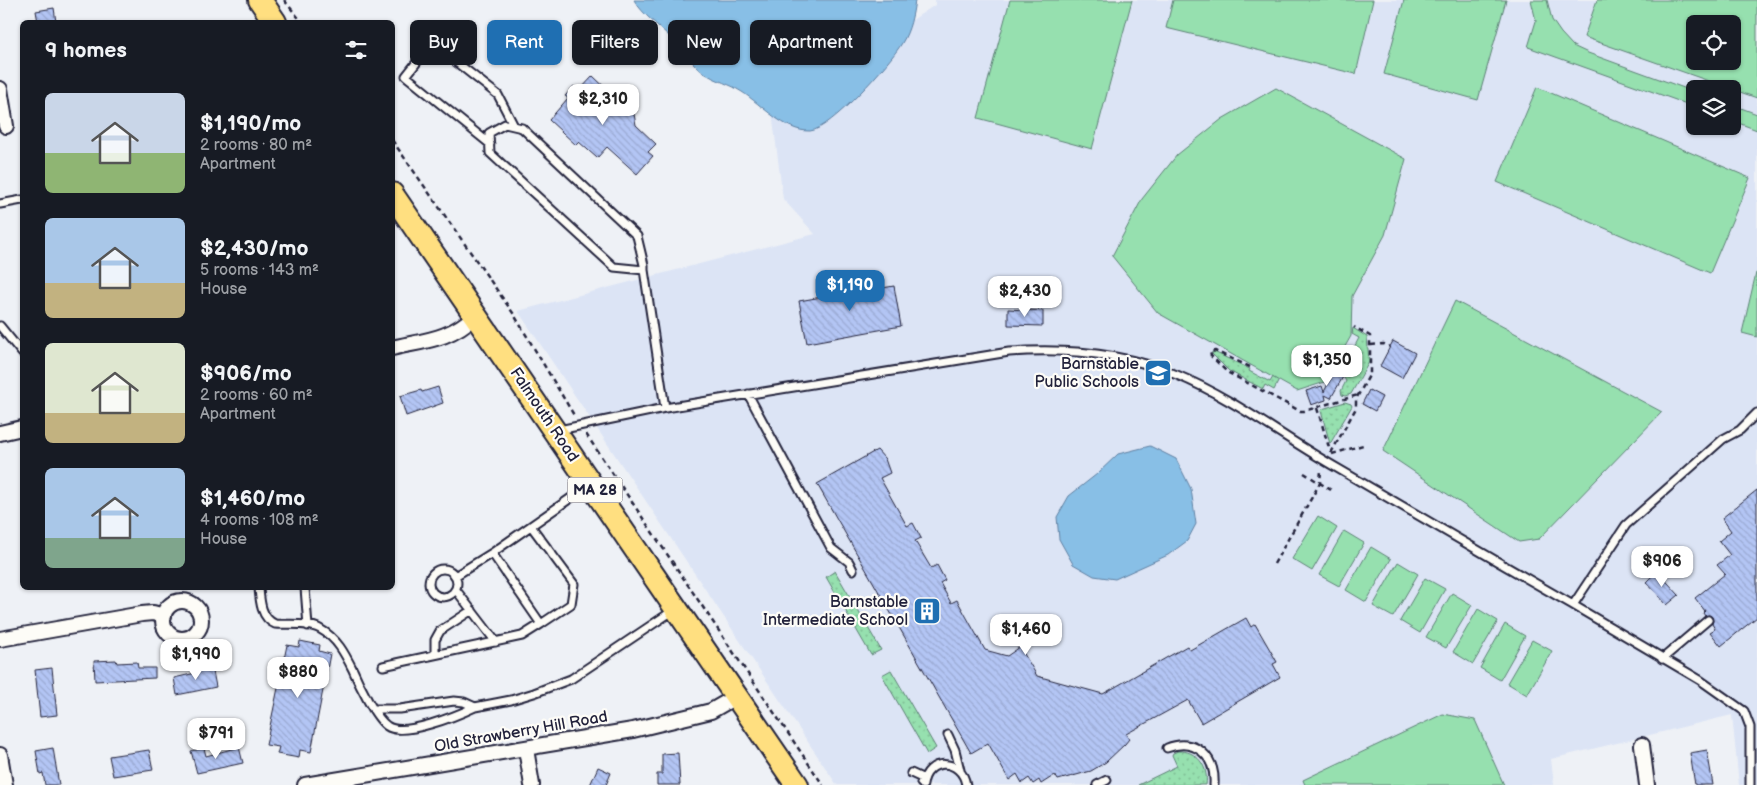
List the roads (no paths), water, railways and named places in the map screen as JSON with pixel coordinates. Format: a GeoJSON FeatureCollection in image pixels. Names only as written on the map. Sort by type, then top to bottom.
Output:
{"type":"FeatureCollection","features":[{"type":"Feature","properties":{"kind":"main road"},"geometry":{"type":"LineString","coordinates":[[260,0],[274,20]]}},
{"type":"Feature","properties":{"kind":"main road","name":"Falmouth Road"},"geometry":{"type":"LineString","coordinates":[[395,198],[797,785]]}},
{"type":"Feature","properties":{"kind":"street"},"geometry":{"type":"LineString","coordinates":[[0,89],[6,126]]}},
{"type":"Feature","properties":{"kind":"street"},"geometry":{"type":"LineString","coordinates":[[395,347],[444,337],[462,328],[476,316]]}},
{"type":"Feature","properties":{"kind":"street"},"geometry":{"type":"LineString","coordinates":[[0,433],[20,428]]}},
{"type":"Feature","properties":{"kind":"street"},"geometry":{"type":"LineString","coordinates":[[0,639],[142,614],[153,613],[164,616]]}},
{"type":"Feature","properties":{"kind":"street","name":"Old Strawberry Hill Road"},"geometry":{"type":"LineString","coordinates":[[306,785],[633,730],[711,711],[737,696]]}},
{"type":"Feature","properties":{"kind":"street"},"geometry":{"type":"LineString","coordinates":[[1642,745],[1647,785]]}},
{"type":"Feature","properties":{"kind":"street"},"geometry":{"type":"LineString","coordinates":[[526,749],[532,785]]}},
{"type":"Feature","properties":{"kind":"street"},"geometry":{"type":"LineString","coordinates":[[0,755],[5,785]]}},
{"type":"Feature","properties":{"kind":"lane"},"geometry":{"type":"LineString","coordinates":[[490,144],[406,76],[432,43],[498,96],[514,126]]}},
{"type":"Feature","properties":{"kind":"lane"},"geometry":{"type":"LineString","coordinates":[[644,270],[614,267],[490,152],[489,133],[505,124],[522,128],[637,236],[644,270],[665,408]]}},
{"type":"Feature","properties":{"kind":"lane"},"geometry":{"type":"LineString","coordinates":[[0,204],[20,200]]}},
{"type":"Feature","properties":{"kind":"lane"},"geometry":{"type":"LineString","coordinates":[[0,326],[20,351]]}},
{"type":"Feature","properties":{"kind":"lane"},"geometry":{"type":"LineString","coordinates":[[555,431],[665,408],[1009,352],[1059,351],[1100,355],[1175,374],[1202,387],[1326,462],[1700,680],[1744,711],[1750,727],[1750,785]]}},
{"type":"Feature","properties":{"kind":"lane"},"geometry":{"type":"LineString","coordinates":[[748,394],[831,548],[849,562],[853,570]]}},
{"type":"Feature","properties":{"kind":"lane"},"geometry":{"type":"LineString","coordinates":[[1573,605],[1626,525],[1723,439],[1740,430],[1757,413]]}},
{"type":"Feature","properties":{"kind":"lane"},"geometry":{"type":"LineString","coordinates":[[455,576],[492,553],[590,484]]}},
{"type":"Feature","properties":{"kind":"lane"},"geometry":{"type":"LineString","coordinates":[[384,666],[522,636],[571,604],[574,584],[531,526]]}},
{"type":"Feature","properties":{"kind":"lane"},"geometry":{"type":"LineString","coordinates":[[492,553],[541,624]]}},
{"type":"Feature","properties":{"kind":"lane"},"geometry":{"type":"LineString","coordinates":[[456,590],[449,595],[440,596],[433,592],[430,583],[432,574],[440,569],[449,570],[455,576],[456,590],[496,642]]}},
{"type":"Feature","properties":{"kind":"lane"},"geometry":{"type":"LineString","coordinates":[[259,590],[264,615],[269,622],[274,624],[315,626],[331,635],[346,655],[374,709],[386,726],[393,729],[416,727],[451,718],[475,707],[511,700],[570,679],[677,608]]}},
{"type":"Feature","properties":{"kind":"lane"},"geometry":{"type":"LineString","coordinates":[[305,590],[308,626]]}},
{"type":"Feature","properties":{"kind":"lane"},"geometry":{"type":"LineString","coordinates":[[435,654],[436,640],[440,631],[472,610]]}},
{"type":"Feature","properties":{"kind":"lane"},"geometry":{"type":"LineString","coordinates":[[1662,659],[1708,620]]}},
{"type":"Feature","properties":{"kind":"lane"},"geometry":{"type":"LineString","coordinates":[[374,709],[400,709],[454,701],[464,702],[475,707]]}},
{"type":"Feature","properties":{"kind":"lane"},"geometry":{"type":"LineString","coordinates":[[948,735],[955,750],[960,771]]}},
{"type":"Feature","properties":{"kind":"lane"},"geometry":{"type":"LineString","coordinates":[[1167,748],[1186,744],[1198,748],[1212,767],[1214,785]]}},
{"type":"Feature","properties":{"kind":"lane"},"geometry":{"type":"LineString","coordinates":[[911,773],[922,783],[927,773],[933,768],[947,764],[954,766],[960,771],[965,777],[967,785]]}},
{"type":"Feature","properties":{"kind":"lane"},"geometry":{"type":"LineString","coordinates":[[1097,785],[1106,780]]}},
{"type":"Feature","properties":{"kind":"water"},"geometry":{"type":"Polygon","coordinates":[[[634,0],[915,0],[907,33],[886,65],[845,108],[819,128],[810,131],[791,127],[738,89],[704,73],[695,65],[740,65],[740,20],[668,20],[668,35],[658,26],[658,20],[651,20],[634,0]]]}},
{"type":"Feature","properties":{"kind":"water"},"geometry":{"type":"Polygon","coordinates":[[[1150,446],[1176,459],[1191,489],[1196,524],[1187,541],[1168,555],[1115,579],[1094,576],[1073,564],[1059,539],[1057,517],[1069,496],[1097,474],[1118,454],[1150,446]]]}},
{"type":"Feature","properties":{"kind":"place","name":"Barnstable Public Schools"},"geometry":{"type":"Point","coordinates":[1158,373]}},
{"type":"Feature","properties":{"kind":"place","name":"Barnstable Intermediate School"},"geometry":{"type":"Point","coordinates":[927,611]}}]}
